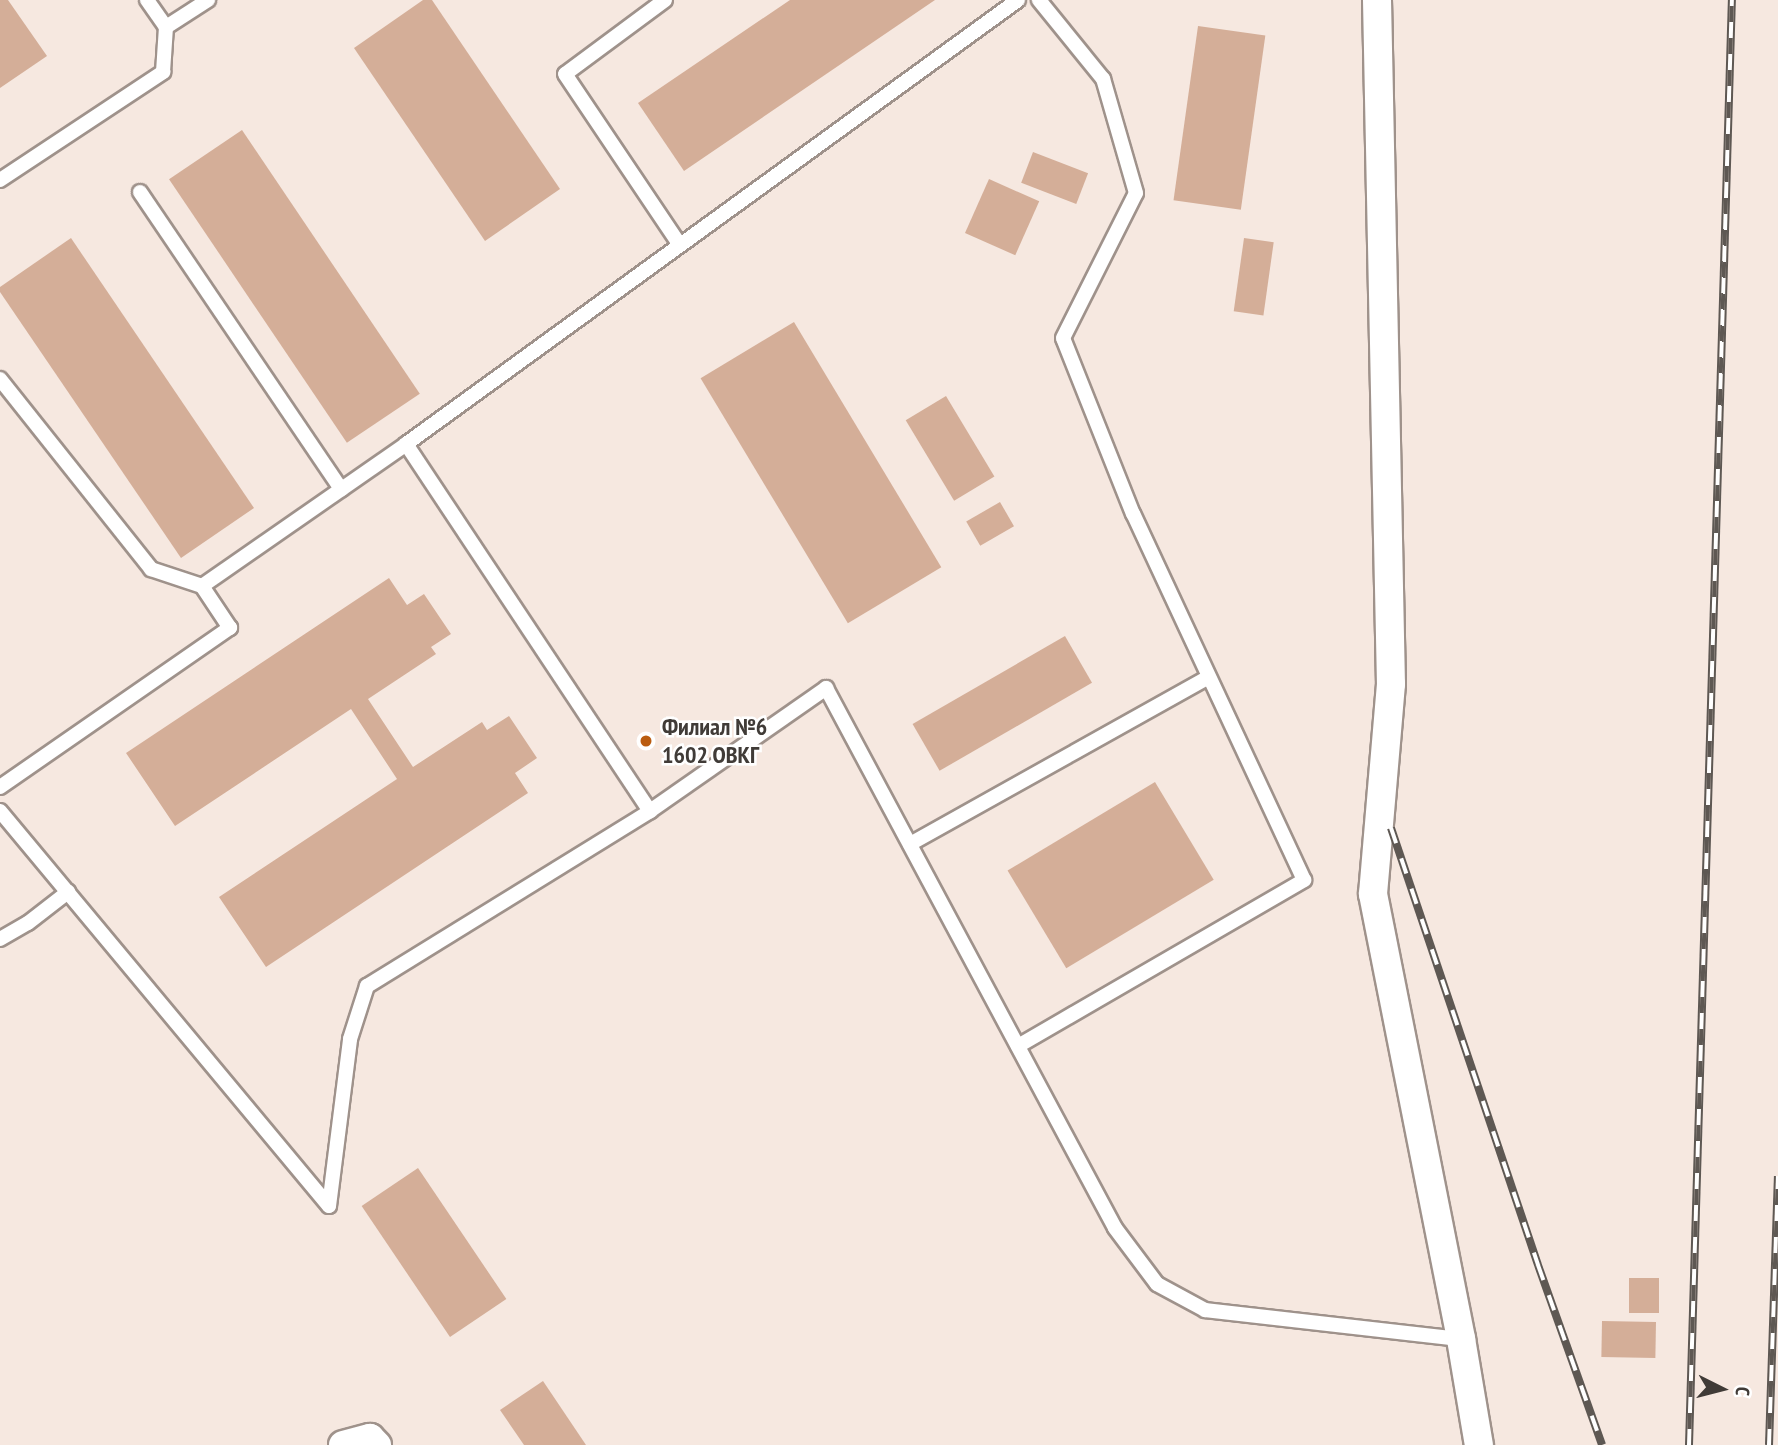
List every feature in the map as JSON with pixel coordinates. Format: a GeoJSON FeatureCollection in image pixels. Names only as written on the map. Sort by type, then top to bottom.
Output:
{"type":"FeatureCollection","features":[{"type":"Feature","properties":{"kind":"street"},"geometry":{"type":"LineString","coordinates":[[1377,0],[1391,684],[1373,894],[1461,1339],[1479,1445]]}},
{"type":"Feature","properties":{"kind":"street"},"geometry":{"type":"LineString","coordinates":[[343,1445],[370,1438],[377,1445]]}},
{"type":"Feature","properties":{"kind":"lane"},"geometry":{"type":"LineString","coordinates":[[0,180],[163,72],[166,27],[147,0]]}},
{"type":"Feature","properties":{"kind":"lane"},"geometry":{"type":"LineString","coordinates":[[166,27],[208,0]]}},
{"type":"Feature","properties":{"kind":"lane"},"geometry":{"type":"LineString","coordinates":[[665,0],[565,74],[680,245]]}},
{"type":"Feature","properties":{"kind":"lane"},"geometry":{"type":"LineString","coordinates":[[202,586],[406,444],[1018,0]]}},
{"type":"Feature","properties":{"kind":"lane"},"geometry":{"type":"LineString","coordinates":[[1018,1046],[1304,880],[1133,514],[1063,338],[1136,193],[1104,79],[1039,0]]}},
{"type":"Feature","properties":{"kind":"lane"},"geometry":{"type":"LineString","coordinates":[[139,192],[341,489]]}},
{"type":"Feature","properties":{"kind":"lane"},"geometry":{"type":"LineString","coordinates":[[0,379],[151,569],[202,586],[230,628],[0,787]]}},
{"type":"Feature","properties":{"kind":"lane"},"geometry":{"type":"LineString","coordinates":[[406,444],[650,811]]}},
{"type":"Feature","properties":{"kind":"lane"},"geometry":{"type":"LineString","coordinates":[[910,844],[1209,677]]}},
{"type":"Feature","properties":{"kind":"lane"},"geometry":{"type":"LineString","coordinates":[[0,811],[328,1206],[350,1039],[367,986],[650,811],[826,688],[1115,1228],[1157,1284],[1205,1310],[1461,1339]]}},
{"type":"Feature","properties":{"kind":"lane"},"geometry":{"type":"LineString","coordinates":[[0,939],[28,923],[68,892]]}},
{"type":"Feature","properties":{"kind":"building"},"geometry":{"type":"Polygon","coordinates":[[[0,0],[8,0],[47,56],[0,88],[0,0]]]}},
{"type":"Feature","properties":{"kind":"building"},"geometry":{"type":"Polygon","coordinates":[[[423,0],[432,0],[560,189],[485,241],[354,48],[423,0]]]}},
{"type":"Feature","properties":{"kind":"building"},"geometry":{"type":"Polygon","coordinates":[[[790,0],[935,0],[684,171],[638,103],[790,0]]]}},
{"type":"Feature","properties":{"kind":"building"},"geometry":{"type":"Polygon","coordinates":[[[1198,26],[1265,35],[1241,210],[1174,200],[1198,26]]]}},
{"type":"Feature","properties":{"kind":"building"},"geometry":{"type":"Polygon","coordinates":[[[242,130],[420,394],[347,443],[169,179],[242,130]]]}},
{"type":"Feature","properties":{"kind":"building"},"geometry":{"type":"Polygon","coordinates":[[[1033,152],[1088,173],[1076,204],[1021,183],[1033,152]]]}},
{"type":"Feature","properties":{"kind":"building"},"geometry":{"type":"Polygon","coordinates":[[[989,179],[1039,201],[1015,255],[965,233],[989,179]]]}},
{"type":"Feature","properties":{"kind":"building"},"geometry":{"type":"Polygon","coordinates":[[[71,238],[254,508],[181,558],[0,292],[0,287],[71,238]]]}},
{"type":"Feature","properties":{"kind":"building"},"geometry":{"type":"Polygon","coordinates":[[[1244,238],[1274,242],[1263,315],[1234,311],[1244,238]]]}},
{"type":"Feature","properties":{"kind":"building"},"geometry":{"type":"Polygon","coordinates":[[[794,322],[941,567],[848,623],[701,378],[794,322]]]}},
{"type":"Feature","properties":{"kind":"building"},"geometry":{"type":"Polygon","coordinates":[[[946,396],[994,477],[954,501],[906,420],[946,396]]]}},
{"type":"Feature","properties":{"kind":"building"},"geometry":{"type":"Polygon","coordinates":[[[1000,502],[1014,526],[980,546],[966,522],[1000,502]]]}},
{"type":"Feature","properties":{"kind":"building"},"geometry":{"type":"Polygon","coordinates":[[[389,578],[407,605],[424,594],[451,634],[431,647],[436,654],[368,699],[413,767],[482,722],[487,730],[509,716],[537,758],[515,773],[528,793],[266,967],[219,897],[397,779],[351,709],[175,826],[126,753],[389,578]]]}},
{"type":"Feature","properties":{"kind":"building"},"geometry":{"type":"Polygon","coordinates":[[[1065,636],[1092,683],[940,771],[913,724],[1065,636]]]}},
{"type":"Feature","properties":{"kind":"building"},"geometry":{"type":"Polygon","coordinates":[[[1155,782],[1214,880],[1066,968],[1008,871],[1155,782]]]}},
{"type":"Feature","properties":{"kind":"building"},"geometry":{"type":"Polygon","coordinates":[[[418,1168],[506,1299],[450,1337],[362,1206],[418,1168]]]}},
{"type":"Feature","properties":{"kind":"building"},"geometry":{"type":"Polygon","coordinates":[[[1629,1278],[1659,1278],[1659,1313],[1629,1313],[1629,1278]]]}},
{"type":"Feature","properties":{"kind":"building"},"geometry":{"type":"Polygon","coordinates":[[[1602,1321],[1656,1322],[1655,1358],[1601,1357],[1602,1321]]]}},
{"type":"Feature","properties":{"kind":"building"},"geometry":{"type":"Polygon","coordinates":[[[543,1381],[586,1445],[524,1445],[500,1410],[543,1381]]]}},
{"type":"Feature","properties":{"kind":"railway"},"geometry":{"type":"LineString","coordinates":[[1689,1445],[1732,0]]}},
{"type":"Feature","properties":{"kind":"railway"},"geometry":{"type":"LineString","coordinates":[[1391,828],[1538,1265],[1602,1445]]}},
{"type":"Feature","properties":{"kind":"railway"},"geometry":{"type":"LineString","coordinates":[[1769,1445],[1778,1176]]}},
{"type":"Feature","properties":{"kind":"place","name":"Филиал №6 1602 ОВКГ"},"geometry":{"type":"Point","coordinates":[646,741]}}]}
